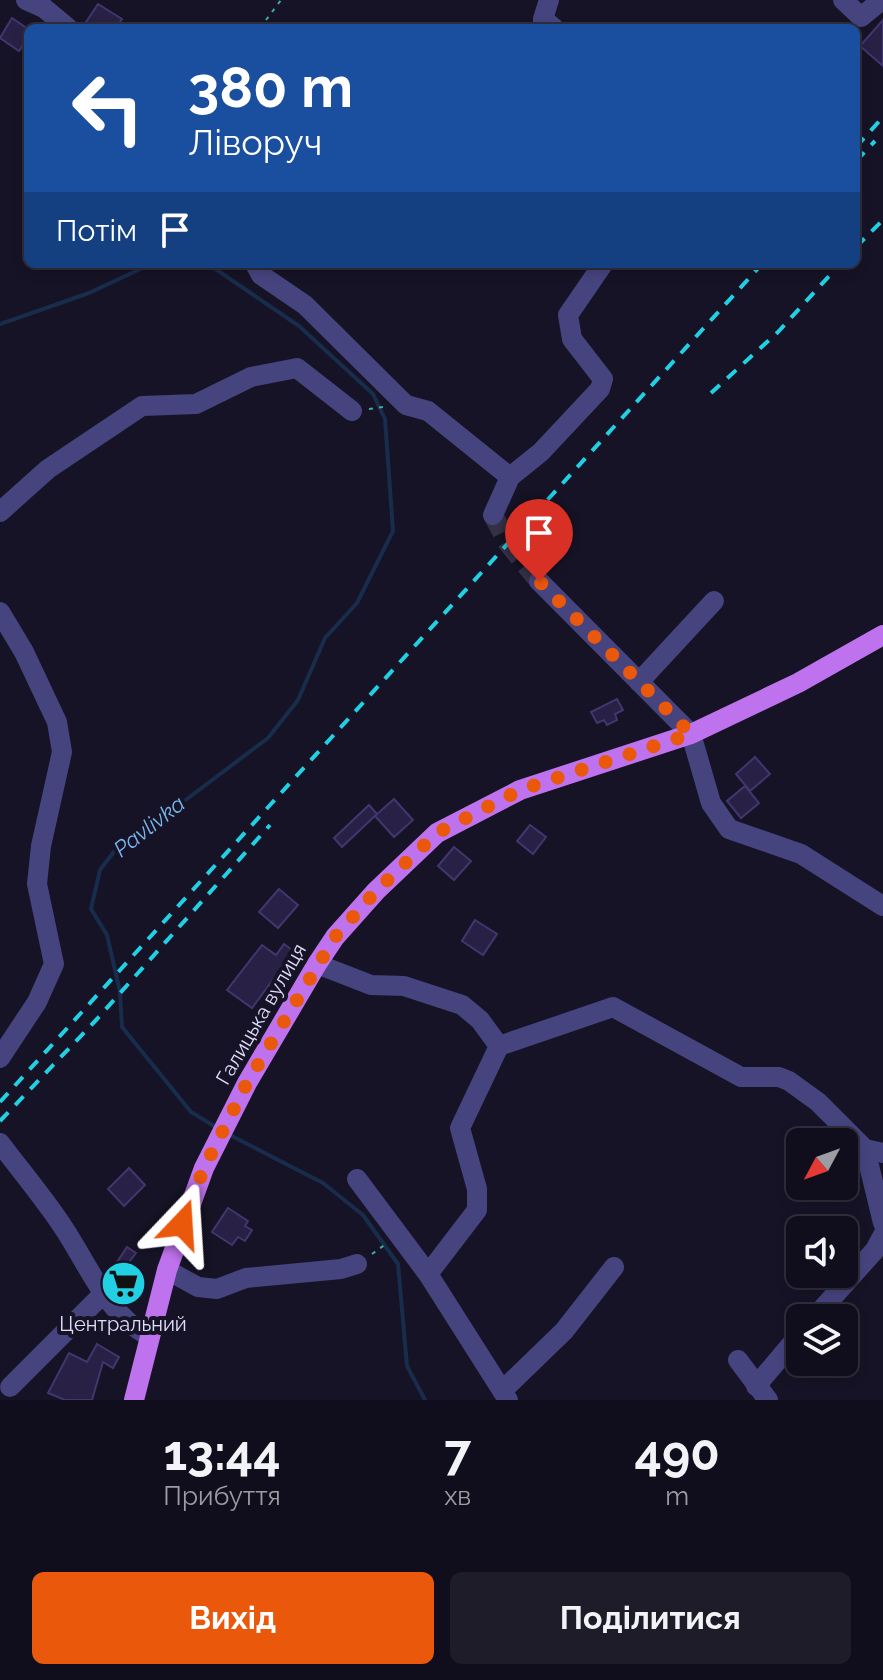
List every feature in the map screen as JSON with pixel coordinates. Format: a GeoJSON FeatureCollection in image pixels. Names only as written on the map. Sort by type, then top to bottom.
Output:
{"type":"FeatureCollection","features":[{"type":"Feature","properties":{"kind":"main road","name":"Галицька вулиця"},"geometry":{"type":"LineString","coordinates":[[134,1400],[167,1270],[204,1168],[247,1083],[317,964],[335,937],[376,891],[437,833],[520,790],[691,734],[798,683],[883,635]]}},
{"type":"Feature","properties":{"kind":"street"},"geometry":{"type":"LineString","coordinates":[[26,0],[44,8],[63,24]]}},
{"type":"Feature","properties":{"kind":"street"},"geometry":{"type":"LineString","coordinates":[[549,0],[543,19],[549,24]]}},
{"type":"Feature","properties":{"kind":"street"},"geometry":{"type":"LineString","coordinates":[[843,0],[861,17],[882,0]]}},
{"type":"Feature","properties":{"kind":"street"},"geometry":{"type":"LineString","coordinates":[[257,268],[261,275],[305,305],[406,405],[428,411],[510,477]]}},
{"type":"Feature","properties":{"kind":"street"},"geometry":{"type":"LineString","coordinates":[[493,515],[510,477],[541,452],[600,389],[603,379],[572,339],[568,315],[600,268]]}},
{"type":"Feature","properties":{"kind":"street"},"geometry":{"type":"LineString","coordinates":[[0,512],[48,469],[142,406],[196,404],[251,377],[297,368],[356,410]]}},
{"type":"Feature","properties":{"kind":"street"},"geometry":{"type":"LineString","coordinates":[[539,581],[691,734],[711,803],[717,817],[729,829],[801,854],[883,906]]}},
{"type":"Feature","properties":{"kind":"street"},"geometry":{"type":"LineString","coordinates":[[639,682],[714,601]]}},
{"type":"Feature","properties":{"kind":"street"},"geometry":{"type":"LineString","coordinates":[[0,612],[24,652],[57,722],[62,752],[41,846],[37,884],[54,964],[37,1002],[0,1058]]}},
{"type":"Feature","properties":{"kind":"street"},"geometry":{"type":"LineString","coordinates":[[317,964],[371,985],[404,986],[462,1005],[480,1020],[499,1046]]}},
{"type":"Feature","properties":{"kind":"street"},"geometry":{"type":"LineString","coordinates":[[428,1274],[477,1210],[477,1189],[460,1128],[499,1046],[613,1007],[741,1077],[779,1077],[818,1102],[874,1151],[883,1223]]}},
{"type":"Feature","properties":{"kind":"street"},"geometry":{"type":"LineString","coordinates":[[0,1143],[63,1226],[103,1294],[137,1330],[149,1336]]}},
{"type":"Feature","properties":{"kind":"street"},"geometry":{"type":"LineString","coordinates":[[357,1179],[428,1274],[505,1395],[564,1331],[614,1267]]}},
{"type":"Feature","properties":{"kind":"street"},"geometry":{"type":"LineString","coordinates":[[827,1304],[875,1250],[883,1235]]}},
{"type":"Feature","properties":{"kind":"street"},"geometry":{"type":"LineString","coordinates":[[167,1270],[198,1287],[217,1289],[246,1278],[341,1269],[357,1264]]}},
{"type":"Feature","properties":{"kind":"street"},"geometry":{"type":"LineString","coordinates":[[10,1387],[103,1294]]}},
{"type":"Feature","properties":{"kind":"street"},"geometry":{"type":"LineString","coordinates":[[738,1360],[762,1393],[786,1356]]}},
{"type":"Feature","properties":{"kind":"path"},"geometry":{"type":"LineString","coordinates":[[263,24],[281,0]]}},
{"type":"Feature","properties":{"kind":"path"},"geometry":{"type":"LineString","coordinates":[[356,410],[386,407]]}},
{"type":"Feature","properties":{"kind":"path"},"geometry":{"type":"LineString","coordinates":[[357,1264],[400,1234]]}},
{"type":"Feature","properties":{"kind":"building"},"geometry":{"type":"Polygon","coordinates":[[[98,4],[122,19],[119,24],[85,24],[98,4]]]}},
{"type":"Feature","properties":{"kind":"building"},"geometry":{"type":"Polygon","coordinates":[[[12,18],[24,26],[24,43],[19,51],[0,38],[12,18]]]}},
{"type":"Feature","properties":{"kind":"building"},"geometry":{"type":"Polygon","coordinates":[[[883,20],[883,66],[860,46],[883,20]]]}},
{"type":"Feature","properties":{"kind":"building"},"geometry":{"type":"Polygon","coordinates":[[[617,699],[623,710],[615,714],[617,720],[607,725],[604,720],[597,723],[591,712],[617,699]]]}},
{"type":"Feature","properties":{"kind":"building"},"geometry":{"type":"Polygon","coordinates":[[[755,757],[770,774],[750,791],[736,774],[755,757]]]}},
{"type":"Feature","properties":{"kind":"building"},"geometry":{"type":"Polygon","coordinates":[[[745,786],[759,803],[741,818],[727,801],[745,786]]]}},
{"type":"Feature","properties":{"kind":"building"},"geometry":{"type":"Polygon","coordinates":[[[394,799],[413,820],[394,837],[375,816],[394,799]]]}},
{"type":"Feature","properties":{"kind":"building"},"geometry":{"type":"Polygon","coordinates":[[[369,805],[377,814],[342,847],[334,838],[369,805]]]}},
{"type":"Feature","properties":{"kind":"building"},"geometry":{"type":"Polygon","coordinates":[[[530,825],[546,837],[533,854],[517,841],[530,825]]]}},
{"type":"Feature","properties":{"kind":"building"},"geometry":{"type":"Polygon","coordinates":[[[454,847],[471,861],[454,880],[438,866],[454,847]]]}},
{"type":"Feature","properties":{"kind":"building"},"geometry":{"type":"Polygon","coordinates":[[[279,889],[298,905],[278,928],[259,912],[279,889]]]}},
{"type":"Feature","properties":{"kind":"building"},"geometry":{"type":"Polygon","coordinates":[[[475,920],[497,934],[483,955],[462,941],[475,920]]]}},
{"type":"Feature","properties":{"kind":"building"},"geometry":{"type":"Polygon","coordinates":[[[284,944],[299,955],[283,977],[278,973],[252,1008],[227,990],[262,945],[276,955],[284,944]]]}},
{"type":"Feature","properties":{"kind":"building"},"geometry":{"type":"Polygon","coordinates":[[[129,1168],[145,1185],[124,1206],[108,1189],[129,1168]]]}},
{"type":"Feature","properties":{"kind":"building"},"geometry":{"type":"Polygon","coordinates":[[[228,1208],[248,1221],[245,1226],[252,1230],[245,1241],[238,1237],[232,1245],[212,1232],[228,1208]]]}},
{"type":"Feature","properties":{"kind":"building"},"geometry":{"type":"Polygon","coordinates":[[[127,1247],[136,1253],[129,1262],[140,1271],[125,1292],[108,1276],[127,1247]]]}},
{"type":"Feature","properties":{"kind":"building"},"geometry":{"type":"Polygon","coordinates":[[[97,1344],[119,1357],[113,1368],[103,1362],[92,1400],[65,1400],[48,1393],[69,1353],[87,1362],[97,1344]]]}},
{"type":"Feature","properties":{"kind":"waterway","name":"Pavlivka"},"geometry":{"type":"LineString","coordinates":[[0,324],[89,293],[142,268]]}},
{"type":"Feature","properties":{"kind":"waterway","name":"Pavlivka"},"geometry":{"type":"LineString","coordinates":[[214,268],[299,326],[373,394],[385,419],[393,531],[357,603],[325,638],[298,700],[268,738],[183,802],[119,845],[100,870],[91,909],[107,935],[120,992],[122,1027],[191,1112],[219,1129]]}},
{"type":"Feature","properties":{"kind":"waterway","name":"Pavlivka"},"geometry":{"type":"LineString","coordinates":[[230,1135],[323,1183],[363,1215],[398,1264],[407,1366],[425,1400]]}},
{"type":"Feature","properties":{"kind":"tunnel"},"geometry":{"type":"LineString","coordinates":[[493,515],[508,543],[539,581]]}},
{"type":"Feature","properties":{"kind":"railway"},"geometry":{"type":"LineString","coordinates":[[860,143],[883,117]]}},
{"type":"Feature","properties":{"kind":"railway"},"geometry":{"type":"LineString","coordinates":[[860,157],[875,141]]}},
{"type":"Feature","properties":{"kind":"railway"},"geometry":{"type":"LineString","coordinates":[[860,243],[883,220]]}},
{"type":"Feature","properties":{"kind":"railway"},"geometry":{"type":"LineString","coordinates":[[0,1102],[758,268]]}},
{"type":"Feature","properties":{"kind":"railway"},"geometry":{"type":"LineString","coordinates":[[711,393],[778,332],[836,268]]}},
{"type":"Feature","properties":{"kind":"railway"},"geometry":{"type":"LineString","coordinates":[[0,1121],[97,1019],[270,825]]}},
{"type":"Feature","properties":{"kind":"place","name":"Центральний"},"geometry":{"type":"Point","coordinates":[123,1284]}},
{"type":"Feature","properties":{"kind":"route"},"geometry":{"type":"LineString","coordinates":[[182,1224],[204,1168],[247,1083],[335,937],[376,891],[437,833],[520,790],[691,734],[539,581]]}}]}
